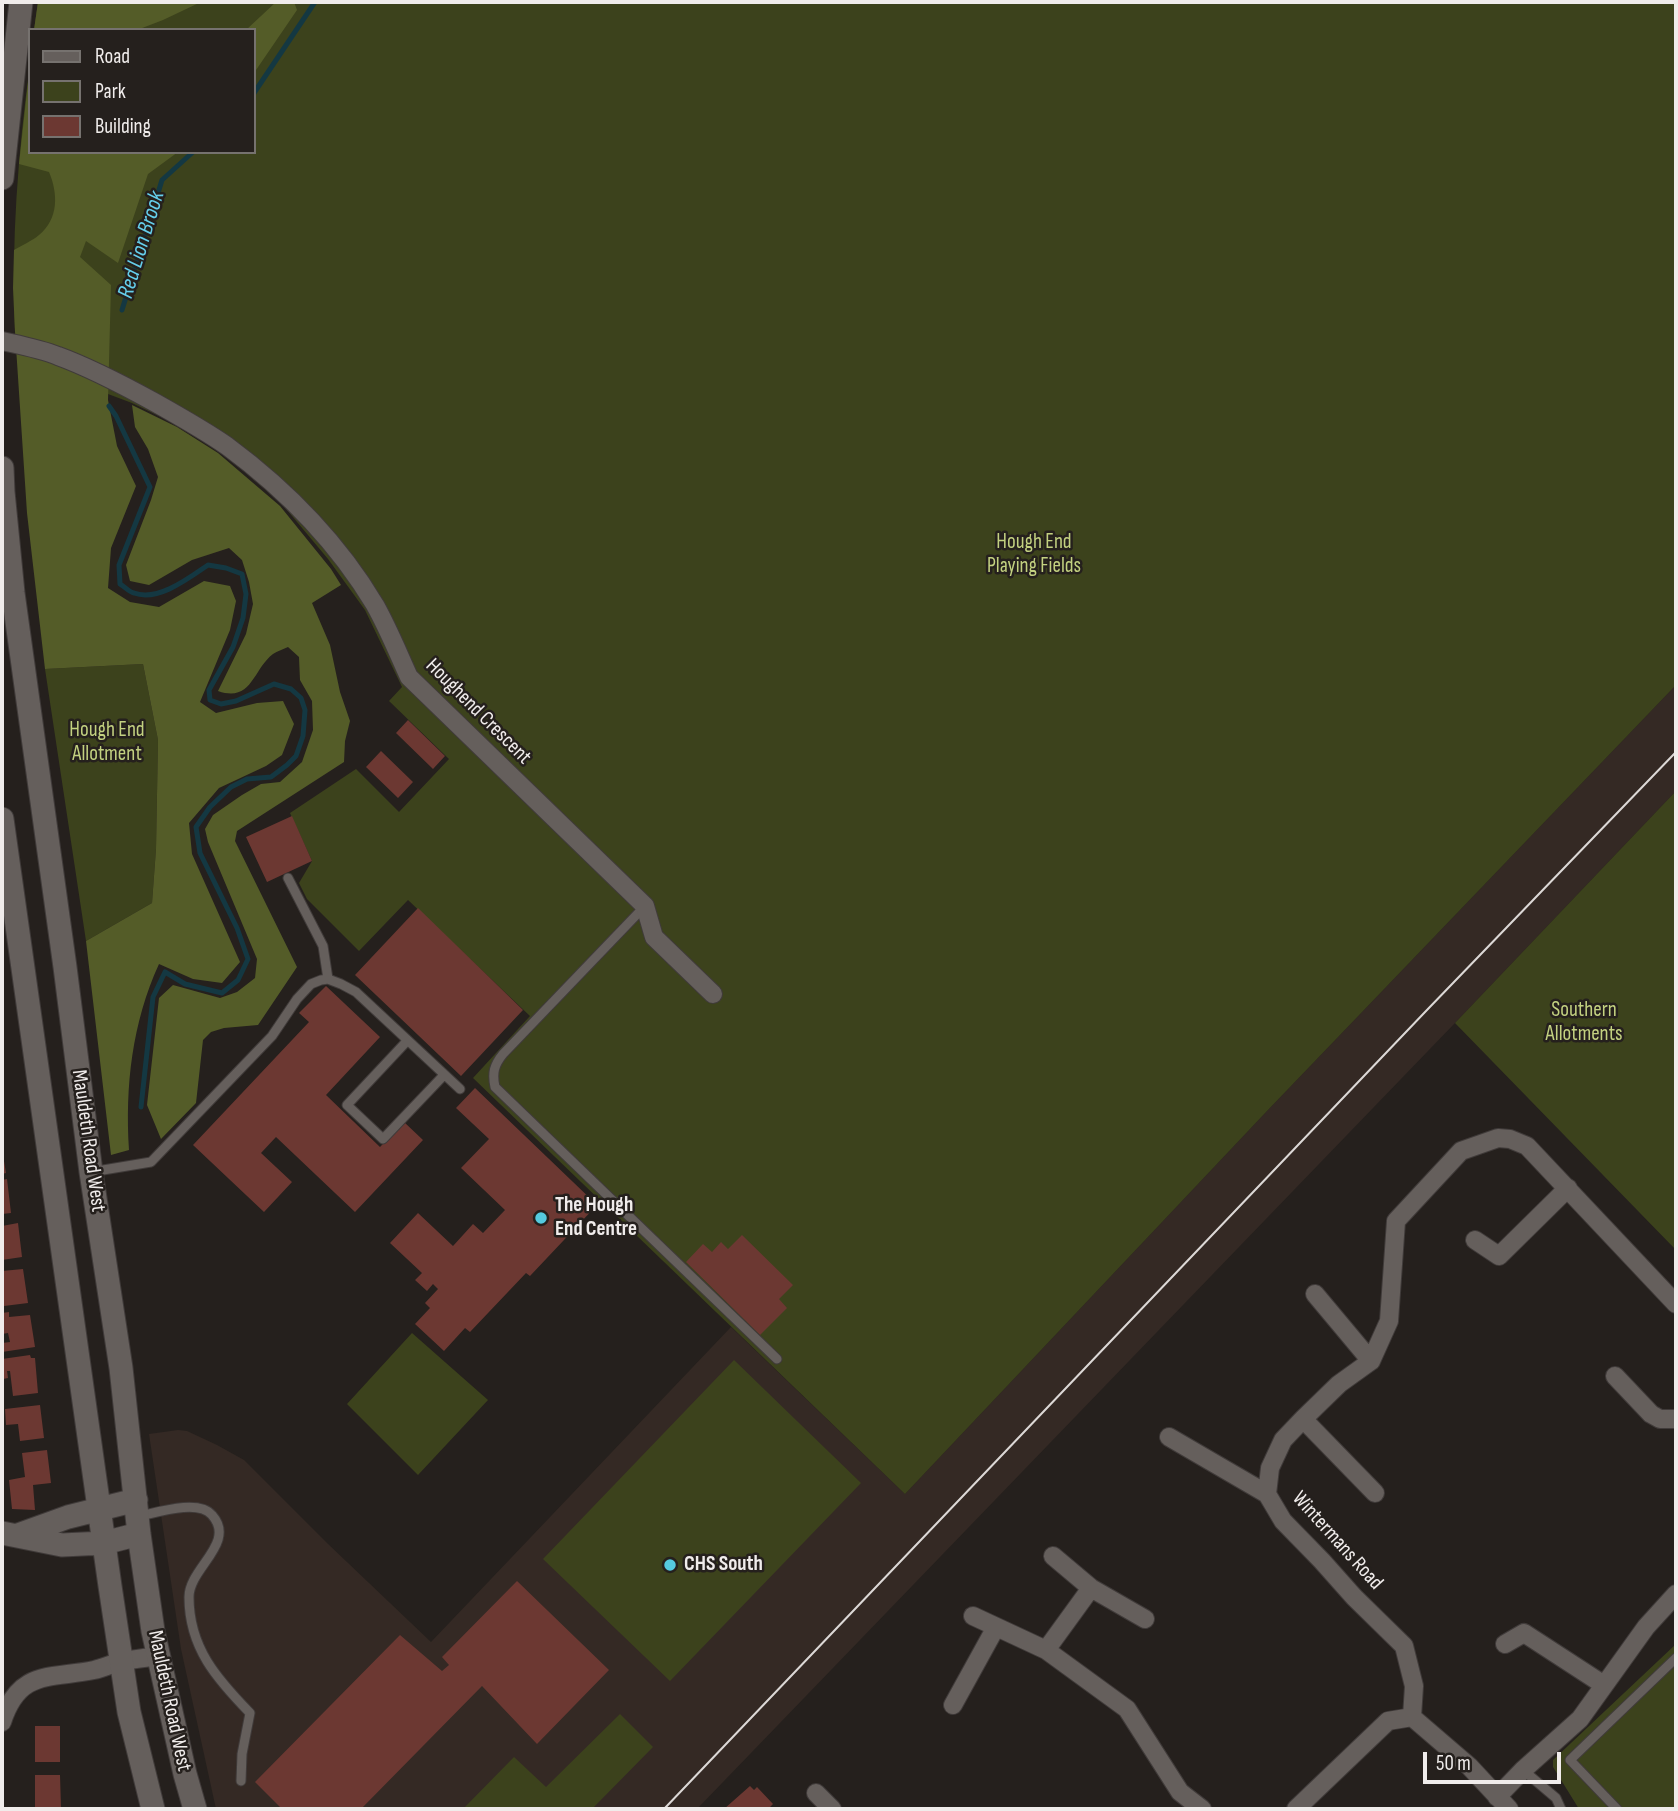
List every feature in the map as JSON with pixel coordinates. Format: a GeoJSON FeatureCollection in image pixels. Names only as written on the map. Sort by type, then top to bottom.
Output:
{"type":"FeatureCollection","features":[{"type":"Feature","properties":{"kind":"street"},"geometry":{"type":"LineString","coordinates":[[2,178],[21,2]]}},
{"type":"Feature","properties":{"kind":"street","name":"Houghend Crescent"},"geometry":{"type":"LineString","coordinates":[[2,341],[56,355],[141,395],[226,446],[270,482],[316,525],[373,603],[409,677],[645,906],[654,937],[713,994]]}},
{"type":"Feature","properties":{"kind":"street","name":"Mauldeth Road West"},"geometry":{"type":"LineString","coordinates":[[2,468],[2,492],[13,593],[91,1172],[121,1368],[153,1631],[195,1809]]}},
{"type":"Feature","properties":{"kind":"street","name":"Mauldeth Road West"},"geometry":{"type":"LineString","coordinates":[[2,819],[98,1510],[130,1712],[153,1809]]}},
{"type":"Feature","properties":{"kind":"street"},"geometry":{"type":"LineString","coordinates":[[1315,1294],[1371,1361],[1389,1321],[1396,1221],[1461,1151],[1498,1138],[1510,1139],[1527,1146],[1676,1304]]}},
{"type":"Feature","properties":{"kind":"street"},"geometry":{"type":"LineString","coordinates":[[1475,1240],[1499,1256],[1568,1188]]}},
{"type":"Feature","properties":{"kind":"street","name":"Wintermans Road"},"geometry":{"type":"LineString","coordinates":[[1371,1361],[1339,1384],[1283,1440],[1270,1468],[1267,1494],[1283,1521],[1404,1646],[1414,1686],[1412,1717]]}},
{"type":"Feature","properties":{"kind":"street"},"geometry":{"type":"LineString","coordinates":[[1615,1376],[1651,1414],[1660,1419],[1676,1419]]}},
{"type":"Feature","properties":{"kind":"street"},"geometry":{"type":"LineString","coordinates":[[1303,1419],[1375,1493]]}},
{"type":"Feature","properties":{"kind":"street"},"geometry":{"type":"LineString","coordinates":[[1169,1437],[1267,1494]]}},
{"type":"Feature","properties":{"kind":"street"},"geometry":{"type":"LineString","coordinates":[[10,1534],[98,1510],[138,1517]]}},
{"type":"Feature","properties":{"kind":"street"},"geometry":{"type":"LineString","coordinates":[[10,1534],[62,1545],[104,1543],[138,1517]]}},
{"type":"Feature","properties":{"kind":"street"},"geometry":{"type":"LineString","coordinates":[[1053,1556],[1091,1588],[1145,1619]]}},
{"type":"Feature","properties":{"kind":"street"},"geometry":{"type":"LineString","coordinates":[[1046,1650],[1091,1588]]}},
{"type":"Feature","properties":{"kind":"street"},"geometry":{"type":"LineString","coordinates":[[1296,1809],[1388,1721],[1412,1717],[1469,1766],[1503,1803],[1523,1770],[1580,1719],[1646,1627],[1676,1594]]}},
{"type":"Feature","properties":{"kind":"street"},"geometry":{"type":"LineString","coordinates":[[973,1616],[1046,1650],[1128,1709],[1180,1792],[1202,1809]]}},
{"type":"Feature","properties":{"kind":"street"},"geometry":{"type":"LineString","coordinates":[[953,1705],[996,1627]]}},
{"type":"Feature","properties":{"kind":"street"},"geometry":{"type":"LineString","coordinates":[[1505,1644],[1524,1633],[1604,1685]]}},
{"type":"Feature","properties":{"kind":"street"},"geometry":{"type":"LineString","coordinates":[[2,1722],[6,1708],[16,1693],[30,1682],[47,1676],[158,1656]]}},
{"type":"Feature","properties":{"kind":"street"},"geometry":{"type":"LineString","coordinates":[[816,1793],[832,1809]]}},
{"type":"Feature","properties":{"kind":"lane"},"geometry":{"type":"LineString","coordinates":[[288,878],[323,946],[328,979]]}},
{"type":"Feature","properties":{"kind":"lane"},"geometry":{"type":"LineString","coordinates":[[645,906],[503,1054],[494,1069],[495,1087],[777,1359]]}},
{"type":"Feature","properties":{"kind":"lane"},"geometry":{"type":"LineString","coordinates":[[91,1172],[151,1162],[272,1037],[304,991],[321,980],[328,979],[356,992],[460,1089]]}},
{"type":"Feature","properties":{"kind":"lane"},"geometry":{"type":"LineString","coordinates":[[407,1041],[347,1105],[383,1139],[444,1075]]}},
{"type":"Feature","properties":{"kind":"lane"},"geometry":{"type":"LineString","coordinates":[[138,1517],[190,1507],[208,1510],[218,1521],[220,1538],[194,1579],[188,1594],[191,1619],[202,1656],[223,1685],[250,1713],[242,1754],[241,1781]]}},
{"type":"Feature","properties":{"kind":"lane"},"geometry":{"type":"LineString","coordinates":[[1617,1809],[1570,1760],[1676,1658]]}},
{"type":"Feature","properties":{"kind":"lane"},"geometry":{"type":"LineString","coordinates":[[1523,1770],[1556,1798],[1561,1809]]}},
{"type":"Feature","properties":{"kind":"shaded area","name":"CHS South"},"geometry":{"type":"Polygon","coordinates":[[[1676,685],[1676,791],[697,1809],[216,1809],[181,1649],[149,1434],[187,1431],[244,1460],[431,1642],[731,1327],[905,1494],[1267,1111],[1676,685]]]}},
{"type":"Feature","properties":{"kind":"green space","name":"Hough End Playing Fields"},"geometry":{"type":"Polygon","coordinates":[[[38,2],[1676,2],[1676,685],[1267,1111],[905,1494],[473,1078],[530,1016],[408,900],[359,951],[307,899],[299,883],[312,861],[290,813],[356,769],[399,812],[449,759],[389,701],[402,687],[365,610],[328,559],[282,504],[220,450],[182,427],[132,403],[92,388],[15,332],[16,198],[28,81],[28,154],[256,154],[256,28],[34,28],[38,2]]]}},
{"type":"Feature","properties":{"kind":"green space"},"geometry":{"type":"Polygon","coordinates":[[[38,2],[201,2],[142,28],[34,28],[38,2]]]}},
{"type":"Feature","properties":{"kind":"green space"},"geometry":{"type":"Polygon","coordinates":[[[276,2],[294,2],[297,10],[256,70],[256,28],[248,28],[276,2]]]}},
{"type":"Feature","properties":{"kind":"green space"},"geometry":{"type":"Polygon","coordinates":[[[28,82],[28,154],[175,154],[148,174],[118,263],[86,241],[80,257],[111,285],[108,400],[117,446],[136,486],[111,548],[108,588],[130,602],[159,607],[204,581],[230,586],[236,601],[230,630],[200,702],[216,713],[257,703],[283,701],[294,724],[282,755],[266,766],[219,788],[189,823],[192,854],[240,962],[222,983],[193,979],[159,964],[142,1009],[132,1055],[128,1102],[129,1150],[111,1155],[86,941],[152,903],[158,740],[143,664],[45,669],[27,513],[13,288],[14,250],[46,229],[53,214],[55,197],[49,172],[19,164],[28,82]]]}},
{"type":"Feature","properties":{"kind":"green space"},"geometry":{"type":"Polygon","coordinates":[[[132,405],[177,427],[218,453],[280,506],[331,569],[341,585],[312,603],[330,645],[340,692],[350,721],[344,762],[237,831],[235,841],[297,967],[258,1025],[224,1028],[211,1032],[203,1040],[196,1103],[161,1139],[147,1105],[159,998],[173,985],[220,998],[237,992],[255,978],[257,959],[205,829],[213,815],[261,784],[280,782],[302,762],[313,730],[312,701],[300,680],[299,657],[288,647],[266,660],[245,689],[229,693],[218,691],[246,634],[253,604],[242,560],[229,548],[192,560],[149,585],[130,581],[126,565],[158,477],[148,449],[135,427],[132,405]]]}},
{"type":"Feature","properties":{"kind":"green space","name":"Hough End Allotment"},"geometry":{"type":"Polygon","coordinates":[[[143,664],[158,740],[152,903],[86,941],[45,669],[143,664]]]}},
{"type":"Feature","properties":{"kind":"green space","name":"Southern Allotments"},"geometry":{"type":"Polygon","coordinates":[[[1676,791],[1676,1250],[1455,1023],[1676,791]]]}},
{"type":"Feature","properties":{"kind":"green space"},"geometry":{"type":"Polygon","coordinates":[[[412,1333],[488,1400],[418,1475],[347,1404],[412,1333]]]}},
{"type":"Feature","properties":{"kind":"green space"},"geometry":{"type":"Polygon","coordinates":[[[734,1360],[861,1483],[670,1681],[543,1559],[734,1360]]]}},
{"type":"Feature","properties":{"kind":"green space"},"geometry":{"type":"Polygon","coordinates":[[[1676,1644],[1676,1809],[1579,1809],[1553,1767],[1553,1760],[1676,1644]]]}},
{"type":"Feature","properties":{"kind":"green space"},"geometry":{"type":"Polygon","coordinates":[[[620,1714],[653,1747],[592,1809],[463,1809],[514,1757],[546,1787],[620,1714]]]}},
{"type":"Feature","properties":{"kind":"building"},"geometry":{"type":"Polygon","coordinates":[[[408,720],[445,756],[433,769],[396,733],[408,720]]]}},
{"type":"Feature","properties":{"kind":"building"},"geometry":{"type":"Polygon","coordinates":[[[381,751],[413,782],[398,798],[366,767],[381,751]]]}},
{"type":"Feature","properties":{"kind":"building"},"geometry":{"type":"Polygon","coordinates":[[[292,816],[312,861],[267,882],[246,837],[292,816]]]}},
{"type":"Feature","properties":{"kind":"building"},"geometry":{"type":"Polygon","coordinates":[[[418,908],[523,1010],[461,1076],[355,975],[418,908]]]}},
{"type":"Feature","properties":{"kind":"building"},"geometry":{"type":"Polygon","coordinates":[[[326,986],[380,1037],[326,1095],[380,1147],[404,1122],[423,1140],[355,1212],[276,1137],[261,1153],[292,1182],[264,1212],[193,1145],[309,1022],[299,1013],[326,986]]]}},
{"type":"Feature","properties":{"kind":"building","name":"The Hough End Centre"},"geometry":{"type":"Polygon","coordinates":[[[475,1088],[597,1205],[530,1276],[526,1273],[470,1332],[465,1328],[444,1351],[415,1324],[430,1308],[425,1303],[438,1289],[433,1284],[427,1291],[415,1280],[422,1273],[390,1243],[418,1213],[453,1246],[473,1224],[483,1233],[505,1210],[461,1168],[489,1139],[456,1108],[475,1088]]]}},
{"type":"Feature","properties":{"kind":"building"},"geometry":{"type":"Polygon","coordinates":[[[2,1155],[6,1173],[2,1174],[2,1155]]]}},
{"type":"Feature","properties":{"kind":"building"},"geometry":{"type":"Polygon","coordinates":[[[7,1179],[11,1213],[2,1214],[2,1180],[7,1179]]]}},
{"type":"Feature","properties":{"kind":"building"},"geometry":{"type":"Polygon","coordinates":[[[18,1223],[22,1257],[2,1260],[2,1226],[18,1223]]]}},
{"type":"Feature","properties":{"kind":"building"},"geometry":{"type":"Polygon","coordinates":[[[742,1235],[793,1285],[779,1299],[787,1308],[760,1335],[686,1262],[703,1244],[712,1252],[721,1242],[728,1249],[742,1235]]]}},
{"type":"Feature","properties":{"kind":"building"},"geometry":{"type":"Polygon","coordinates":[[[23,1269],[28,1303],[4,1306],[2,1271],[23,1269]]]}},
{"type":"Feature","properties":{"kind":"building"},"geometry":{"type":"Polygon","coordinates":[[[9,1312],[9,1317],[30,1315],[35,1347],[2,1352],[2,1343],[10,1342],[8,1333],[2,1334],[2,1313],[9,1312]]]}},
{"type":"Feature","properties":{"kind":"building"},"geometry":{"type":"Polygon","coordinates":[[[30,1355],[35,1358],[38,1393],[13,1396],[10,1371],[7,1371],[8,1378],[3,1379],[2,1359],[30,1355]]]}},
{"type":"Feature","properties":{"kind":"building"},"geometry":{"type":"Polygon","coordinates":[[[40,1405],[44,1438],[20,1441],[18,1424],[6,1425],[5,1409],[40,1405]]]}},
{"type":"Feature","properties":{"kind":"building"},"geometry":{"type":"Polygon","coordinates":[[[47,1450],[51,1483],[33,1485],[35,1510],[12,1509],[9,1480],[25,1477],[22,1453],[47,1450]]]}},
{"type":"Feature","properties":{"kind":"building"},"geometry":{"type":"Polygon","coordinates":[[[517,1581],[609,1670],[537,1744],[482,1686],[361,1809],[282,1809],[255,1782],[400,1635],[442,1671],[449,1665],[442,1657],[517,1581]]]}},
{"type":"Feature","properties":{"kind":"building"},"geometry":{"type":"Polygon","coordinates":[[[35,1726],[60,1726],[60,1762],[35,1762],[35,1726]]]}},
{"type":"Feature","properties":{"kind":"building"},"geometry":{"type":"Polygon","coordinates":[[[35,1775],[60,1775],[61,1809],[35,1809],[35,1775]]]}},
{"type":"Feature","properties":{"kind":"building"},"geometry":{"type":"Polygon","coordinates":[[[750,1786],[754,1790],[757,1787],[773,1804],[768,1809],[724,1809],[750,1786]]]}},
{"type":"Feature","properties":{"kind":"waterway","name":"Red Lion Brook"},"geometry":{"type":"LineString","coordinates":[[256,90],[315,2]]}},
{"type":"Feature","properties":{"kind":"waterway","name":"Red Lion Brook"},"geometry":{"type":"LineString","coordinates":[[122,310],[162,180],[191,154]]}},
{"type":"Feature","properties":{"kind":"waterway"},"geometry":{"type":"LineString","coordinates":[[109,406],[150,487],[119,565],[120,584],[143,595],[163,592],[208,565],[242,574],[246,594],[243,618],[233,647],[209,690],[210,700],[221,704],[236,701],[274,684],[291,689],[301,698],[305,710],[303,736],[296,756],[271,777],[247,779],[231,787],[210,807],[196,827],[200,853],[237,928],[248,959],[238,980],[222,993],[185,984],[165,972],[153,997],[141,1107]]}},
{"type":"Feature","properties":{"kind":"tram line"},"geometry":{"type":"LineString","coordinates":[[664,1809],[1676,752]]}},
{"type":"Feature","properties":{"kind":"place","name":"The Hough End Centre"},"geometry":{"type":"Point","coordinates":[541,1218]}},
{"type":"Feature","properties":{"kind":"place","name":"CHS South"},"geometry":{"type":"Point","coordinates":[670,1565]}}]}
